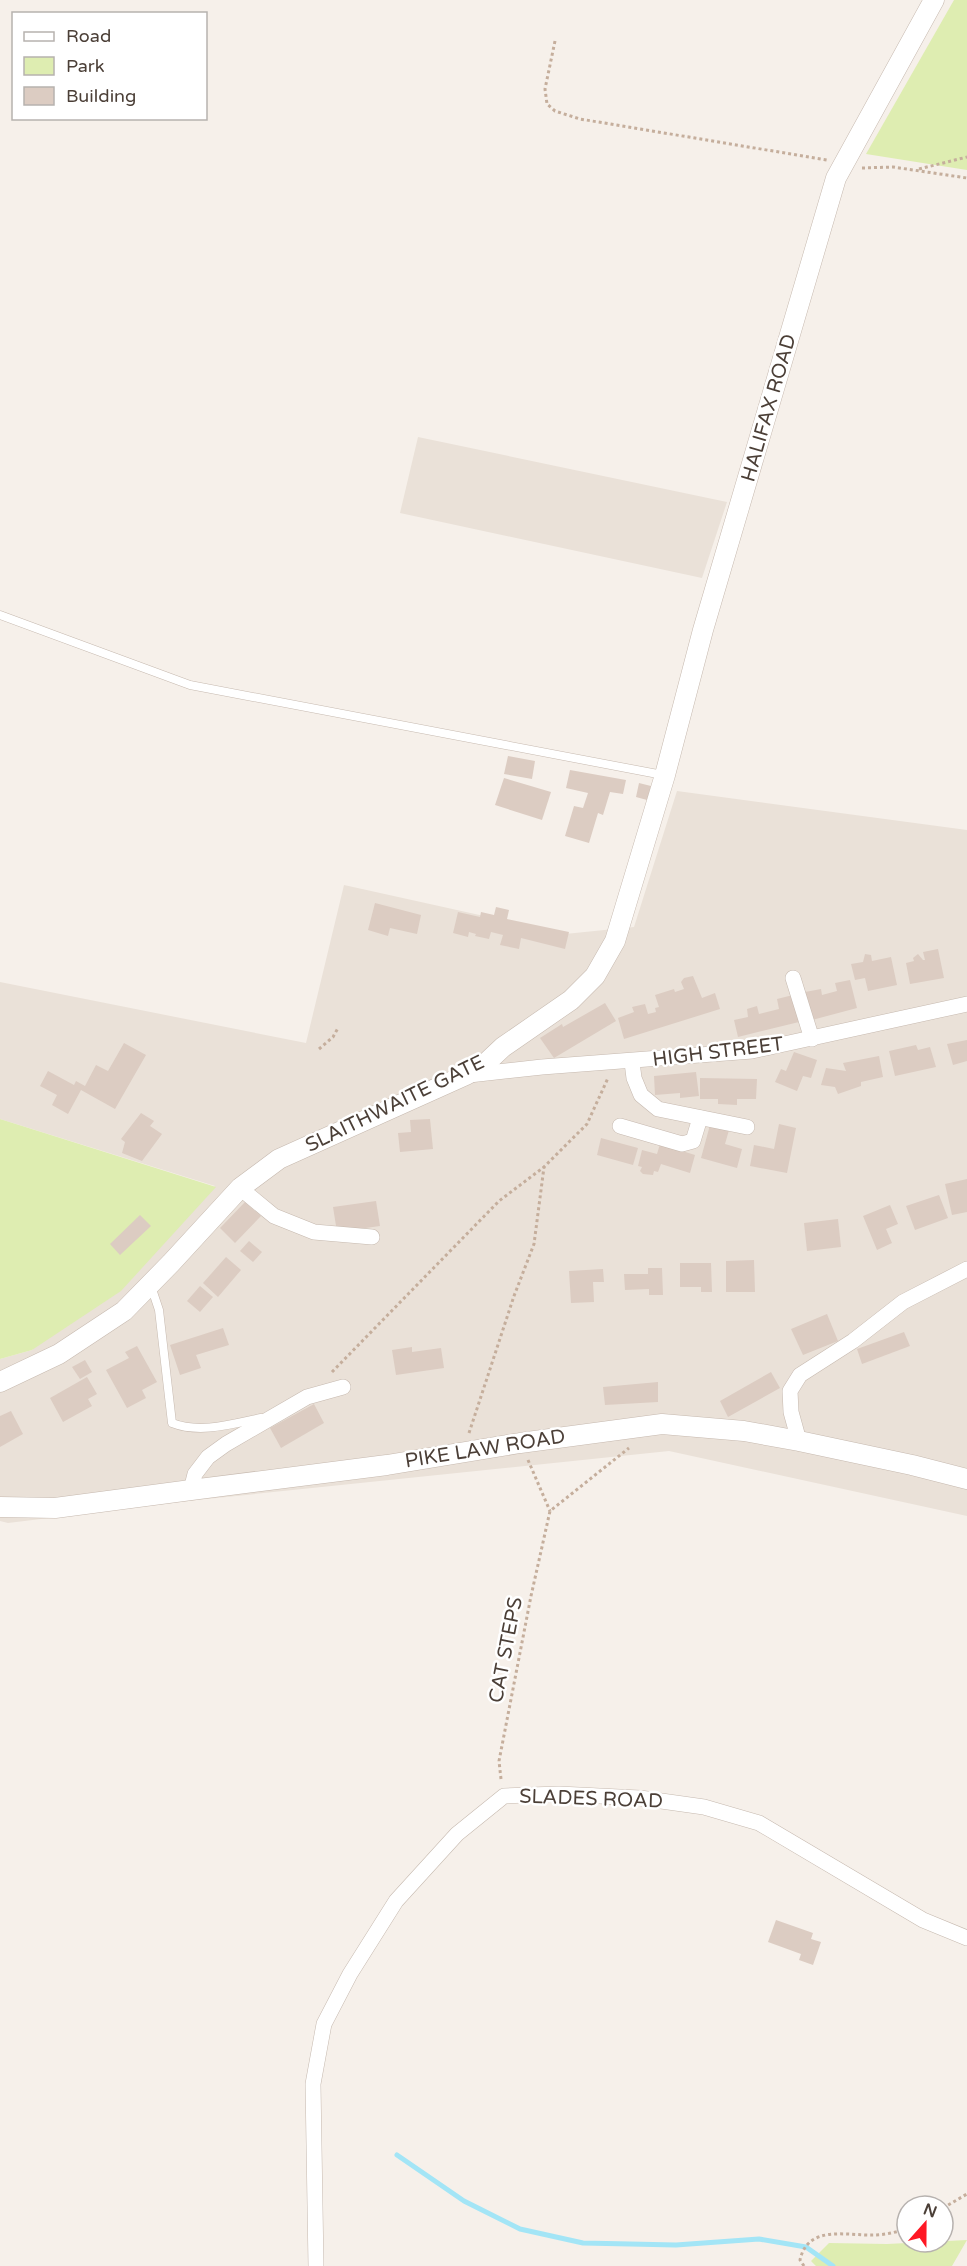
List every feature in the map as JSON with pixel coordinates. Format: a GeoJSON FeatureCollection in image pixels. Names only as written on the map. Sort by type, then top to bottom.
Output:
{"type":"FeatureCollection","features":[{"type":"Feature","properties":{"kind":"street","name":"HALIFAX ROAD"},"geometry":{"type":"LineString","coordinates":[[647,833],[800,296],[842,167],[934,0]]}},
{"type":"Feature","properties":{"kind":"street","name":"SLAITHWAITE GATE"},"geometry":{"type":"LineString","coordinates":[[0,1382],[59,1354],[123,1311],[240,1188],[279,1159],[466,1075],[486,1063],[503,1047],[571,1000],[595,976],[615,941],[647,833]]}},
{"type":"Feature","properties":{"kind":"street"},"geometry":{"type":"LineString","coordinates":[[793,978],[812,1039]]}},
{"type":"Feature","properties":{"kind":"street","name":"HIGH STREET"},"geometry":{"type":"LineString","coordinates":[[466,1075],[752,1051],[967,1004]]}},
{"type":"Feature","properties":{"kind":"street"},"geometry":{"type":"LineString","coordinates":[[632,1062],[634,1078],[641,1095],[658,1109],[747,1127]]}},
{"type":"Feature","properties":{"kind":"street"},"geometry":{"type":"LineString","coordinates":[[620,1126],[682,1144],[693,1141],[700,1118]]}},
{"type":"Feature","properties":{"kind":"street"},"geometry":{"type":"LineString","coordinates":[[240,1188],[274,1216],[314,1232],[372,1237]]}},
{"type":"Feature","properties":{"kind":"street"},"geometry":{"type":"LineString","coordinates":[[799,1441],[791,1412],[790,1391],[800,1375],[854,1341],[903,1302],[967,1269]]}},
{"type":"Feature","properties":{"kind":"street"},"geometry":{"type":"LineString","coordinates":[[191,1490],[195,1474],[208,1457],[271,1416],[307,1397],[343,1387]]}},
{"type":"Feature","properties":{"kind":"street","name":"PIKE LAW ROAD"},"geometry":{"type":"LineString","coordinates":[[0,1507],[55,1508],[387,1465],[520,1443],[662,1424],[744,1431],[912,1465],[967,1479]]}},
{"type":"Feature","properties":{"kind":"street","name":"SLADES ROAD"},"geometry":{"type":"LineString","coordinates":[[316,2266],[313,2084],[324,2024],[350,1974],[396,1901],[458,1834],[504,1796],[559,1794],[640,1798],[704,1807],[759,1823],[923,1920],[967,1938]]}},
{"type":"Feature","properties":{"kind":"lane"},"geometry":{"type":"LineString","coordinates":[[0,615],[190,685],[665,775]]}},
{"type":"Feature","properties":{"kind":"lane"},"geometry":{"type":"LineString","coordinates":[[150,1284],[159,1310],[172,1423],[184,1428],[215,1427],[271,1416]]}},
{"type":"Feature","properties":{"kind":"path"},"geometry":{"type":"LineString","coordinates":[[555,41],[545,89],[547,104],[555,111],[580,119],[820,158],[842,167],[916,169],[967,178]]}},
{"type":"Feature","properties":{"kind":"path"},"geometry":{"type":"LineString","coordinates":[[916,169],[967,157]]}},
{"type":"Feature","properties":{"kind":"path"},"geometry":{"type":"LineString","coordinates":[[319,1049],[333,1037],[338,1028]]}},
{"type":"Feature","properties":{"kind":"path"},"geometry":{"type":"LineString","coordinates":[[332,1372],[499,1201],[544,1167],[587,1124],[615,1063]]}},
{"type":"Feature","properties":{"kind":"path"},"geometry":{"type":"LineString","coordinates":[[462,1452],[514,1296],[534,1244],[544,1167]]}},
{"type":"Feature","properties":{"kind":"path"},"geometry":{"type":"LineString","coordinates":[[520,1443],[550,1511],[599,1470],[635,1444]]}},
{"type":"Feature","properties":{"kind":"path","name":"CAT STEPS"},"geometry":{"type":"LineString","coordinates":[[504,1796],[499,1761],[550,1511]]}},
{"type":"Feature","properties":{"kind":"path"},"geometry":{"type":"LineString","coordinates":[[804,2266],[800,2260],[802,2250],[810,2242],[828,2233],[873,2235],[895,2232]]}},
{"type":"Feature","properties":{"kind":"shaded area"},"geometry":{"type":"Polygon","coordinates":[[[418,437],[727,502],[702,578],[400,513],[418,437]]]}},
{"type":"Feature","properties":{"kind":"shaded area"},"geometry":{"type":"Polygon","coordinates":[[[677,791],[967,830],[967,1516],[669,1451],[197,1500],[8,1523],[0,1521],[0,1359],[32,1350],[215,1186],[0,1119],[0,982],[306,1043],[344,885],[565,934],[634,927],[677,791]]]}},
{"type":"Feature","properties":{"kind":"green space"},"geometry":{"type":"Polygon","coordinates":[[[954,0],[967,0],[967,170],[866,154],[954,0]]]}},
{"type":"Feature","properties":{"kind":"green space"},"geometry":{"type":"Polygon","coordinates":[[[0,1119],[216,1187],[121,1291],[32,1350],[0,1359],[0,1119]]]}},
{"type":"Feature","properties":{"kind":"green space"},"geometry":{"type":"Polygon","coordinates":[[[967,2240],[952,2266],[816,2266],[811,2261],[829,2243],[895,2244],[895,2254],[955,2254],[955,2241],[967,2240]]]}},
{"type":"Feature","properties":{"kind":"building"},"geometry":{"type":"Polygon","coordinates":[[[508,756],[535,761],[532,779],[504,774],[508,756]]]}},
{"type":"Feature","properties":{"kind":"building"},"geometry":{"type":"Polygon","coordinates":[[[570,770],[626,780],[623,794],[610,792],[603,815],[598,813],[589,843],[565,836],[574,806],[583,808],[588,793],[566,788],[570,770]]]}},
{"type":"Feature","properties":{"kind":"building"},"geometry":{"type":"Polygon","coordinates":[[[504,778],[551,792],[542,820],[495,805],[504,778]]]}},
{"type":"Feature","properties":{"kind":"building"},"geometry":{"type":"Polygon","coordinates":[[[639,783],[651,786],[647,800],[636,797],[639,783]]]}},
{"type":"Feature","properties":{"kind":"building"},"geometry":{"type":"Polygon","coordinates":[[[375,903],[421,915],[417,934],[390,928],[388,936],[368,930],[375,903]]]}},
{"type":"Feature","properties":{"kind":"building"},"geometry":{"type":"Polygon","coordinates":[[[496,907],[509,910],[507,919],[569,932],[565,949],[521,938],[519,949],[500,945],[503,935],[491,932],[489,939],[469,932],[468,937],[453,933],[458,912],[480,917],[481,912],[494,915],[496,907]]]}},
{"type":"Feature","properties":{"kind":"building"},"geometry":{"type":"Polygon","coordinates":[[[938,949],[944,978],[910,984],[906,963],[914,961],[913,958],[918,954],[925,960],[923,952],[938,949]]]}},
{"type":"Feature","properties":{"kind":"building"},"geometry":{"type":"Polygon","coordinates":[[[865,954],[871,955],[872,961],[891,957],[897,985],[868,991],[865,978],[855,980],[851,964],[863,962],[865,954]]]}},
{"type":"Feature","properties":{"kind":"building"},"geometry":{"type":"Polygon","coordinates":[[[693,976],[702,998],[715,993],[720,1009],[624,1039],[618,1018],[634,1012],[632,1007],[645,1004],[648,1014],[656,1012],[655,1008],[659,1007],[655,995],[674,989],[675,992],[684,989],[681,982],[684,978],[693,976]]]}},
{"type":"Feature","properties":{"kind":"building"},"geometry":{"type":"Polygon","coordinates":[[[850,980],[857,1008],[812,1020],[805,992],[821,989],[822,995],[837,991],[835,983],[850,980]]]}},
{"type":"Feature","properties":{"kind":"building"},"geometry":{"type":"Polygon","coordinates":[[[793,995],[799,1022],[738,1037],[734,1020],[748,1017],[747,1009],[757,1006],[759,1014],[779,1009],[777,999],[793,995]]]}},
{"type":"Feature","properties":{"kind":"building"},"geometry":{"type":"Polygon","coordinates":[[[605,1003],[616,1021],[554,1058],[540,1038],[562,1024],[563,1027],[605,1003]]]}},
{"type":"Feature","properties":{"kind":"building"},"geometry":{"type":"Polygon","coordinates":[[[967,1040],[967,1061],[953,1065],[947,1044],[967,1040]]]}},
{"type":"Feature","properties":{"kind":"building"},"geometry":{"type":"Polygon","coordinates":[[[124,1043],[146,1055],[115,1109],[81,1090],[68,1114],[52,1105],[57,1095],[40,1086],[48,1071],[74,1085],[76,1081],[85,1086],[96,1065],[108,1071],[124,1043]]]}},
{"type":"Feature","properties":{"kind":"building"},"geometry":{"type":"Polygon","coordinates":[[[916,1045],[918,1050],[930,1047],[936,1067],[895,1076],[889,1051],[916,1045]]]}},
{"type":"Feature","properties":{"kind":"building"},"geometry":{"type":"Polygon","coordinates":[[[794,1052],[817,1060],[811,1078],[803,1076],[797,1091],[775,1082],[781,1069],[786,1071],[794,1052]]]}},
{"type":"Feature","properties":{"kind":"building"},"geometry":{"type":"Polygon","coordinates":[[[879,1056],[883,1077],[861,1082],[861,1086],[838,1094],[835,1087],[821,1085],[826,1068],[846,1071],[843,1063],[879,1056]]]}},
{"type":"Feature","properties":{"kind":"building"},"geometry":{"type":"Polygon","coordinates":[[[696,1072],[699,1096],[680,1098],[680,1093],[655,1095],[654,1076],[696,1072]]]}},
{"type":"Feature","properties":{"kind":"building"},"geometry":{"type":"Polygon","coordinates":[[[700,1078],[757,1079],[756,1099],[737,1099],[737,1105],[718,1104],[718,1099],[700,1099],[700,1078]]]}},
{"type":"Feature","properties":{"kind":"building"},"geometry":{"type":"Polygon","coordinates":[[[141,1113],[154,1121],[150,1126],[162,1134],[142,1161],[122,1153],[125,1142],[121,1139],[141,1113]]]}},
{"type":"Feature","properties":{"kind":"building"},"geometry":{"type":"Polygon","coordinates":[[[430,1119],[433,1149],[400,1152],[398,1133],[411,1132],[410,1120],[430,1119]]]}},
{"type":"Feature","properties":{"kind":"building"},"geometry":{"type":"Polygon","coordinates":[[[779,1124],[796,1128],[787,1173],[750,1166],[754,1145],[774,1149],[779,1124]]]}},
{"type":"Feature","properties":{"kind":"building"},"geometry":{"type":"Polygon","coordinates":[[[710,1125],[729,1130],[725,1144],[742,1149],[737,1168],[701,1158],[710,1125]]]}},
{"type":"Feature","properties":{"kind":"building"},"geometry":{"type":"Polygon","coordinates":[[[601,1138],[638,1148],[633,1165],[597,1155],[601,1138]]]}},
{"type":"Feature","properties":{"kind":"building"},"geometry":{"type":"Polygon","coordinates":[[[660,1144],[695,1155],[690,1173],[661,1164],[658,1172],[654,1171],[653,1175],[643,1174],[640,1171],[642,1167],[638,1166],[642,1150],[657,1154],[660,1144]]]}},
{"type":"Feature","properties":{"kind":"building"},"geometry":{"type":"Polygon","coordinates":[[[967,1179],[967,1212],[952,1215],[945,1184],[967,1179]]]}},
{"type":"Feature","properties":{"kind":"building"},"geometry":{"type":"Polygon","coordinates":[[[939,1195],[948,1218],[915,1230],[906,1206],[939,1195]]]}},
{"type":"Feature","properties":{"kind":"building"},"geometry":{"type":"Polygon","coordinates":[[[376,1201],[380,1226],[337,1232],[333,1207],[376,1201]]]}},
{"type":"Feature","properties":{"kind":"building"},"geometry":{"type":"Polygon","coordinates":[[[245,1202],[261,1216],[235,1243],[220,1228],[245,1202]]]}},
{"type":"Feature","properties":{"kind":"building"},"geometry":{"type":"Polygon","coordinates":[[[890,1205],[898,1224],[886,1229],[892,1243],[877,1250],[863,1216],[890,1205]]]}},
{"type":"Feature","properties":{"kind":"building"},"geometry":{"type":"Polygon","coordinates":[[[140,1215],[151,1226],[120,1255],[110,1244],[140,1215]]]}},
{"type":"Feature","properties":{"kind":"building"},"geometry":{"type":"Polygon","coordinates":[[[838,1219],[841,1247],[807,1251],[804,1223],[838,1219]]]}},
{"type":"Feature","properties":{"kind":"building"},"geometry":{"type":"Polygon","coordinates":[[[249,1241],[262,1252],[253,1262],[240,1251],[249,1241]]]}},
{"type":"Feature","properties":{"kind":"building"},"geometry":{"type":"Polygon","coordinates":[[[226,1257],[241,1270],[218,1297],[203,1283],[226,1257]]]}},
{"type":"Feature","properties":{"kind":"building"},"geometry":{"type":"Polygon","coordinates":[[[754,1260],[755,1292],[726,1292],[726,1261],[754,1260]]]}},
{"type":"Feature","properties":{"kind":"building"},"geometry":{"type":"Polygon","coordinates":[[[680,1263],[711,1263],[712,1292],[701,1292],[701,1287],[680,1287],[680,1263]]]}},
{"type":"Feature","properties":{"kind":"building"},"geometry":{"type":"Polygon","coordinates":[[[648,1268],[662,1268],[663,1295],[649,1295],[649,1289],[625,1290],[624,1274],[648,1274],[648,1268]]]}},
{"type":"Feature","properties":{"kind":"building"},"geometry":{"type":"Polygon","coordinates":[[[603,1269],[604,1282],[593,1282],[594,1302],[571,1303],[569,1271],[603,1269]]]}},
{"type":"Feature","properties":{"kind":"building"},"geometry":{"type":"Polygon","coordinates":[[[200,1286],[213,1297],[200,1312],[187,1301],[200,1286]]]}},
{"type":"Feature","properties":{"kind":"building"},"geometry":{"type":"Polygon","coordinates":[[[827,1314],[838,1341],[803,1355],[791,1329],[827,1314]]]}},
{"type":"Feature","properties":{"kind":"building"},"geometry":{"type":"Polygon","coordinates":[[[223,1328],[229,1345],[196,1355],[201,1368],[180,1375],[170,1345],[223,1328]]]}},
{"type":"Feature","properties":{"kind":"building"},"geometry":{"type":"Polygon","coordinates":[[[904,1332],[910,1346],[862,1364],[857,1349],[904,1332]]]}},
{"type":"Feature","properties":{"kind":"building"},"geometry":{"type":"Polygon","coordinates":[[[137,1346],[157,1382],[142,1390],[146,1398],[127,1408],[106,1370],[129,1358],[125,1352],[137,1346]]]}},
{"type":"Feature","properties":{"kind":"building"},"geometry":{"type":"Polygon","coordinates":[[[412,1347],[412,1352],[441,1348],[444,1368],[396,1375],[392,1350],[412,1347]]]}},
{"type":"Feature","properties":{"kind":"building"},"geometry":{"type":"Polygon","coordinates":[[[85,1360],[92,1372],[80,1379],[72,1367],[85,1360]]]}},
{"type":"Feature","properties":{"kind":"building"},"geometry":{"type":"Polygon","coordinates":[[[771,1372],[780,1388],[728,1417],[720,1401],[771,1372]]]}},
{"type":"Feature","properties":{"kind":"building"},"geometry":{"type":"Polygon","coordinates":[[[87,1377],[97,1394],[88,1399],[92,1406],[63,1422],[50,1398],[87,1377]]]}},
{"type":"Feature","properties":{"kind":"building"},"geometry":{"type":"Polygon","coordinates":[[[658,1382],[658,1402],[605,1405],[603,1387],[658,1382]]]}},
{"type":"Feature","properties":{"kind":"building"},"geometry":{"type":"Polygon","coordinates":[[[314,1404],[324,1423],[281,1448],[270,1428],[314,1404]]]}},
{"type":"Feature","properties":{"kind":"building"},"geometry":{"type":"Polygon","coordinates":[[[11,1411],[23,1434],[0,1447],[0,1416],[11,1411]]]}},
{"type":"Feature","properties":{"kind":"building"},"geometry":{"type":"Polygon","coordinates":[[[776,1920],[813,1933],[811,1939],[821,1942],[813,1965],[799,1960],[801,1954],[768,1942],[776,1920]]]}},
{"type":"Feature","properties":{"kind":"waterway"},"geometry":{"type":"LineString","coordinates":[[397,2155],[464,2201],[520,2229],[583,2243],[676,2245],[759,2239],[806,2247],[833,2266]]}}]}
